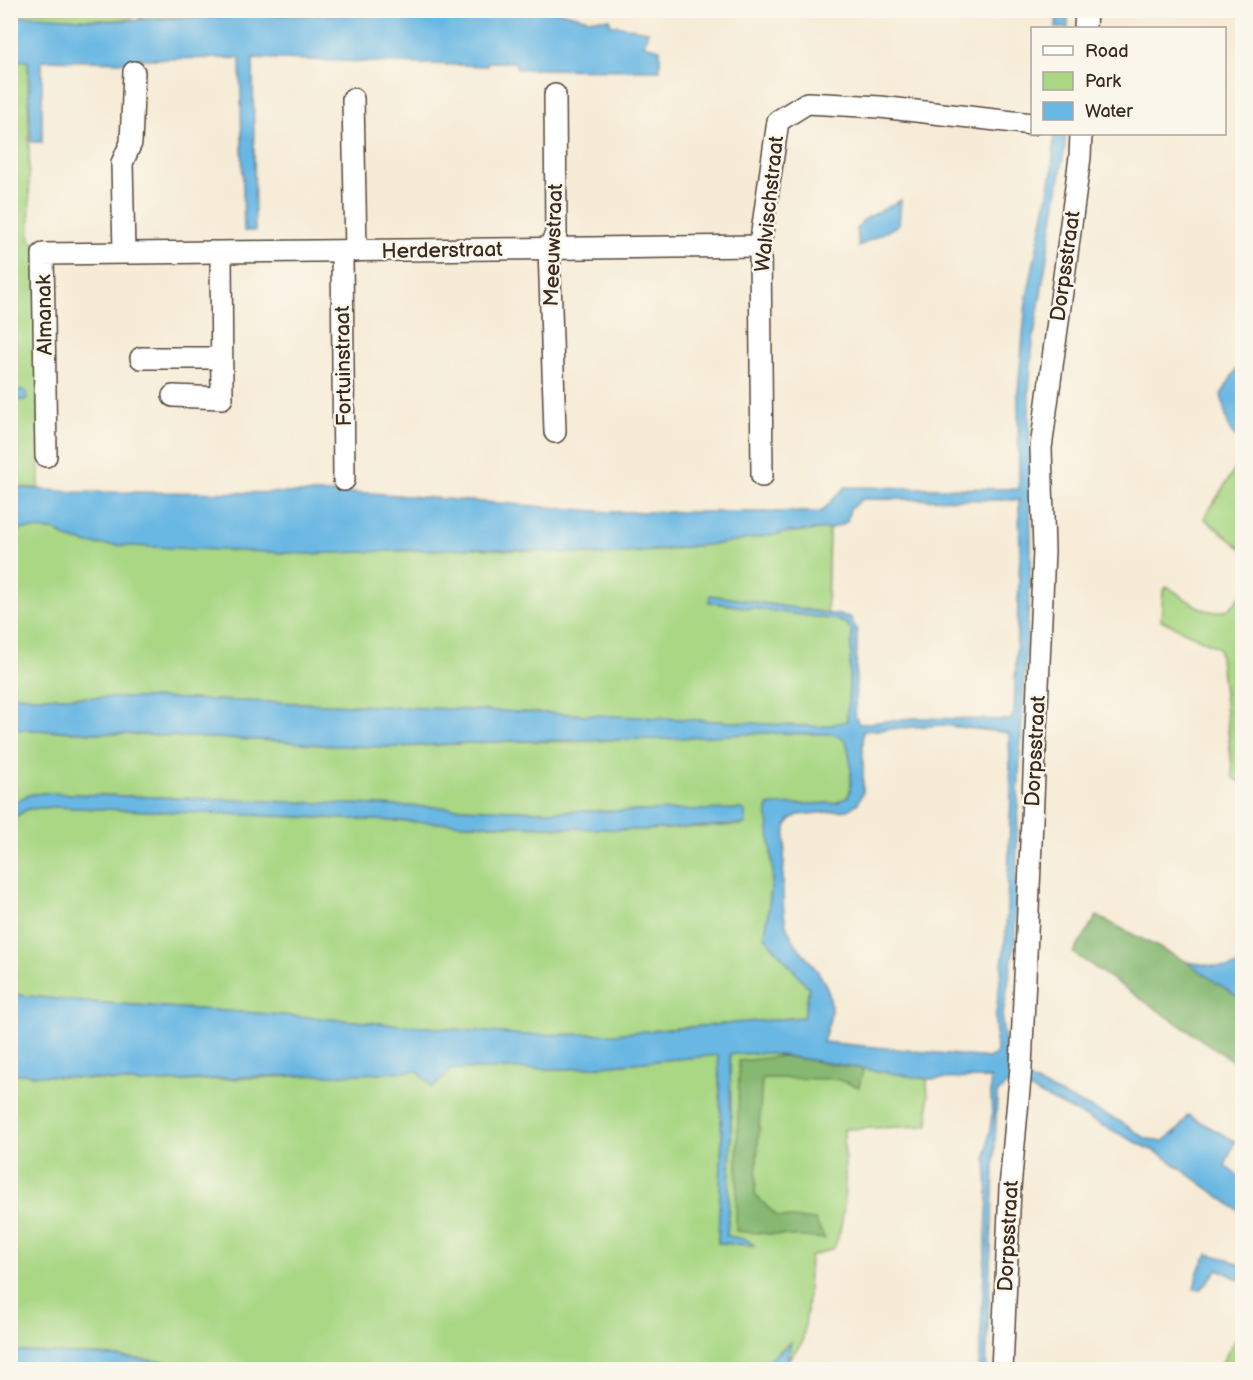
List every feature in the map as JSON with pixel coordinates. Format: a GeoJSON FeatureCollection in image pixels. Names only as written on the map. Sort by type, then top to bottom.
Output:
{"type":"FeatureCollection","features":[{"type":"Feature","properties":{"kind":"street"},"geometry":{"type":"LineString","coordinates":[[1085,27],[1086,10]]}},
{"type":"Feature","properties":{"kind":"street"},"geometry":{"type":"LineString","coordinates":[[124,252],[122,163],[131,143],[135,72]]}},
{"type":"Feature","properties":{"kind":"street","name":"Meeuwstraat"},"geometry":{"type":"LineString","coordinates":[[555,95],[556,234],[549,248],[555,432]]}},
{"type":"Feature","properties":{"kind":"street","name":"Fortuinstraat"},"geometry":{"type":"LineString","coordinates":[[344,480],[353,99]]}},
{"type":"Feature","properties":{"kind":"street","name":"Walvischstraat"},"geometry":{"type":"LineString","coordinates":[[762,476],[760,246],[778,121],[807,103],[880,107],[1031,124]]}},
{"type":"Feature","properties":{"kind":"street","name":"Dorpsstraat"},"geometry":{"type":"LineString","coordinates":[[1002,1370],[1010,1188],[1021,1067],[1044,552],[1041,448],[1080,157],[1081,135]]}},
{"type":"Feature","properties":{"kind":"street","name":"Herderstraat"},"geometry":{"type":"LineString","coordinates":[[124,252],[221,253],[760,246]]}},
{"type":"Feature","properties":{"kind":"street","name":"Almanak"},"geometry":{"type":"LineString","coordinates":[[46,456],[44,254],[124,252]]}},
{"type":"Feature","properties":{"kind":"street"},"geometry":{"type":"LineString","coordinates":[[173,396],[222,398],[221,253]]}},
{"type":"Feature","properties":{"kind":"street"},"geometry":{"type":"LineString","coordinates":[[141,358],[221,358]]}},
{"type":"Feature","properties":{"kind":"green space"},"geometry":{"type":"Polygon","coordinates":[[[10,11],[132,11],[132,19],[11,17],[10,11]]]}},
{"type":"Feature","properties":{"kind":"green space"},"geometry":{"type":"Polygon","coordinates":[[[139,11],[501,11],[495,13],[139,18],[139,11]]]}},
{"type":"Feature","properties":{"kind":"green space"},"geometry":{"type":"Polygon","coordinates":[[[11,60],[28,60],[30,241],[37,243],[39,488],[11,487],[10,400],[25,400],[24,390],[10,390],[11,60]]]}},
{"type":"Feature","properties":{"kind":"green space"},"geometry":{"type":"Polygon","coordinates":[[[1242,458],[1242,549],[1204,518],[1242,458]]]}},
{"type":"Feature","properties":{"kind":"green space"},"geometry":{"type":"Polygon","coordinates":[[[20,529],[54,530],[67,538],[403,551],[476,548],[607,555],[668,550],[790,532],[829,529],[827,613],[711,595],[710,602],[837,620],[847,624],[852,633],[847,721],[822,727],[353,705],[158,698],[33,697],[11,694],[10,544],[20,529]]]}},
{"type":"Feature","properties":{"kind":"green space"},"geometry":{"type":"Polygon","coordinates":[[[1167,586],[1204,609],[1220,612],[1228,609],[1242,595],[1242,783],[1233,777],[1219,648],[1161,620],[1163,592],[1167,586]]]}},
{"type":"Feature","properties":{"kind":"green space"},"geometry":{"type":"Polygon","coordinates":[[[11,729],[280,741],[331,746],[394,747],[511,741],[574,742],[763,733],[833,734],[843,739],[848,747],[851,778],[848,797],[836,803],[768,806],[773,874],[765,937],[809,988],[804,1017],[614,1034],[524,1035],[73,1001],[11,994],[11,819],[28,809],[54,807],[593,829],[643,830],[743,825],[630,811],[539,811],[42,793],[28,795],[11,804],[11,729]]]}},
{"type":"Feature","properties":{"kind":"green space"},"geometry":{"type":"Polygon","coordinates":[[[1097,916],[1187,962],[1242,1000],[1242,1067],[1073,953],[1097,916]]]}},
{"type":"Feature","properties":{"kind":"green space"},"geometry":{"type":"Polygon","coordinates":[[[767,1053],[927,1079],[929,1126],[844,1129],[845,1189],[839,1234],[834,1248],[810,1257],[807,1311],[802,1343],[789,1359],[790,1342],[774,1356],[757,1364],[755,1370],[226,1368],[99,1355],[11,1351],[11,1073],[143,1083],[452,1069],[569,1069],[718,1055],[722,1137],[718,1243],[753,1245],[747,1240],[727,1236],[731,1142],[730,1054],[767,1053]]]}},
{"type":"Feature","properties":{"kind":"green space"},"geometry":{"type":"Polygon","coordinates":[[[783,1056],[863,1069],[859,1087],[836,1079],[762,1078],[755,1195],[778,1217],[815,1220],[825,1239],[736,1231],[739,1061],[783,1056]]]}},
{"type":"Feature","properties":{"kind":"green space"},"geometry":{"type":"Polygon","coordinates":[[[1242,1332],[1242,1369],[1218,1370],[1236,1337],[1242,1332]]]}},
{"type":"Feature","properties":{"kind":"water"},"geometry":{"type":"Polygon","coordinates":[[[501,11],[557,11],[589,19],[610,19],[610,24],[648,31],[644,45],[660,49],[660,70],[517,69],[515,62],[488,62],[486,66],[253,58],[255,231],[244,231],[240,58],[140,59],[126,62],[42,60],[42,142],[31,142],[28,61],[11,60],[11,17],[37,16],[108,21],[261,15],[495,13],[501,11]]]}},
{"type":"Feature","properties":{"kind":"water"},"geometry":{"type":"Polygon","coordinates":[[[1057,11],[1068,11],[1068,27],[1056,27],[1057,11]]]}},
{"type":"Feature","properties":{"kind":"water"},"geometry":{"type":"Polygon","coordinates":[[[1054,135],[1065,135],[1065,147],[1033,342],[1029,391],[1031,558],[1018,795],[1015,941],[1002,1021],[1008,1072],[1027,1077],[1121,1122],[1145,1138],[1162,1142],[1176,1131],[1175,1135],[1188,1115],[1235,1141],[1225,1166],[1242,1179],[1242,1213],[1162,1155],[1029,1089],[1008,1083],[997,1094],[986,1369],[979,1369],[988,1197],[986,1158],[992,1115],[990,1078],[927,1079],[767,1053],[730,1054],[731,1142],[727,1236],[747,1240],[754,1245],[718,1243],[722,1137],[718,1055],[569,1069],[452,1069],[433,1088],[418,1071],[143,1083],[11,1073],[11,994],[73,1001],[524,1035],[614,1034],[804,1017],[809,988],[765,937],[773,874],[767,808],[772,805],[836,803],[848,797],[851,770],[846,742],[833,734],[763,733],[667,739],[511,741],[394,747],[331,746],[280,741],[11,729],[11,694],[33,697],[158,698],[353,705],[822,727],[847,721],[852,633],[847,624],[837,620],[709,602],[710,595],[850,617],[857,631],[855,716],[859,724],[914,718],[1010,720],[1014,714],[1020,552],[1019,500],[862,499],[850,509],[847,521],[829,529],[790,532],[726,543],[607,555],[476,548],[308,554],[88,544],[67,538],[54,530],[20,529],[11,544],[11,487],[72,492],[370,493],[609,512],[821,512],[845,487],[1019,489],[1018,391],[1026,302],[1052,173],[1054,135]],[[941,725],[863,731],[863,792],[858,803],[848,810],[798,815],[791,819],[786,827],[783,906],[787,927],[792,938],[820,975],[830,997],[831,1015],[823,1042],[989,1058],[997,1053],[995,1021],[1006,934],[1011,793],[1009,733],[941,725]]]}},
{"type":"Feature","properties":{"kind":"water"},"geometry":{"type":"Polygon","coordinates":[[[901,200],[899,224],[859,247],[857,229],[863,220],[901,200]]]}},
{"type":"Feature","properties":{"kind":"water"},"geometry":{"type":"Polygon","coordinates":[[[1238,366],[1242,368],[1242,444],[1229,429],[1221,395],[1238,366]]]}},
{"type":"Feature","properties":{"kind":"water"},"geometry":{"type":"Polygon","coordinates":[[[11,390],[24,390],[27,398],[11,400],[11,390]]]}},
{"type":"Feature","properties":{"kind":"water"},"geometry":{"type":"Polygon","coordinates":[[[42,793],[539,811],[742,809],[745,811],[746,824],[643,830],[593,829],[54,807],[28,809],[11,819],[11,804],[28,795],[42,793]]]}},
{"type":"Feature","properties":{"kind":"water"},"geometry":{"type":"Polygon","coordinates":[[[1187,962],[1228,968],[1235,966],[1242,969],[1242,1000],[1187,962]]]}},
{"type":"Feature","properties":{"kind":"water"},"geometry":{"type":"Polygon","coordinates":[[[1208,1254],[1228,1259],[1242,1266],[1242,1281],[1218,1269],[1201,1289],[1194,1289],[1198,1271],[1208,1254]]]}},
{"type":"Feature","properties":{"kind":"water"},"geometry":{"type":"Polygon","coordinates":[[[791,1342],[786,1369],[755,1369],[757,1364],[774,1356],[791,1342]]]}},
{"type":"Feature","properties":{"kind":"water"},"geometry":{"type":"Polygon","coordinates":[[[11,1351],[99,1355],[226,1368],[275,1369],[11,1369],[11,1351]]]}}]}
